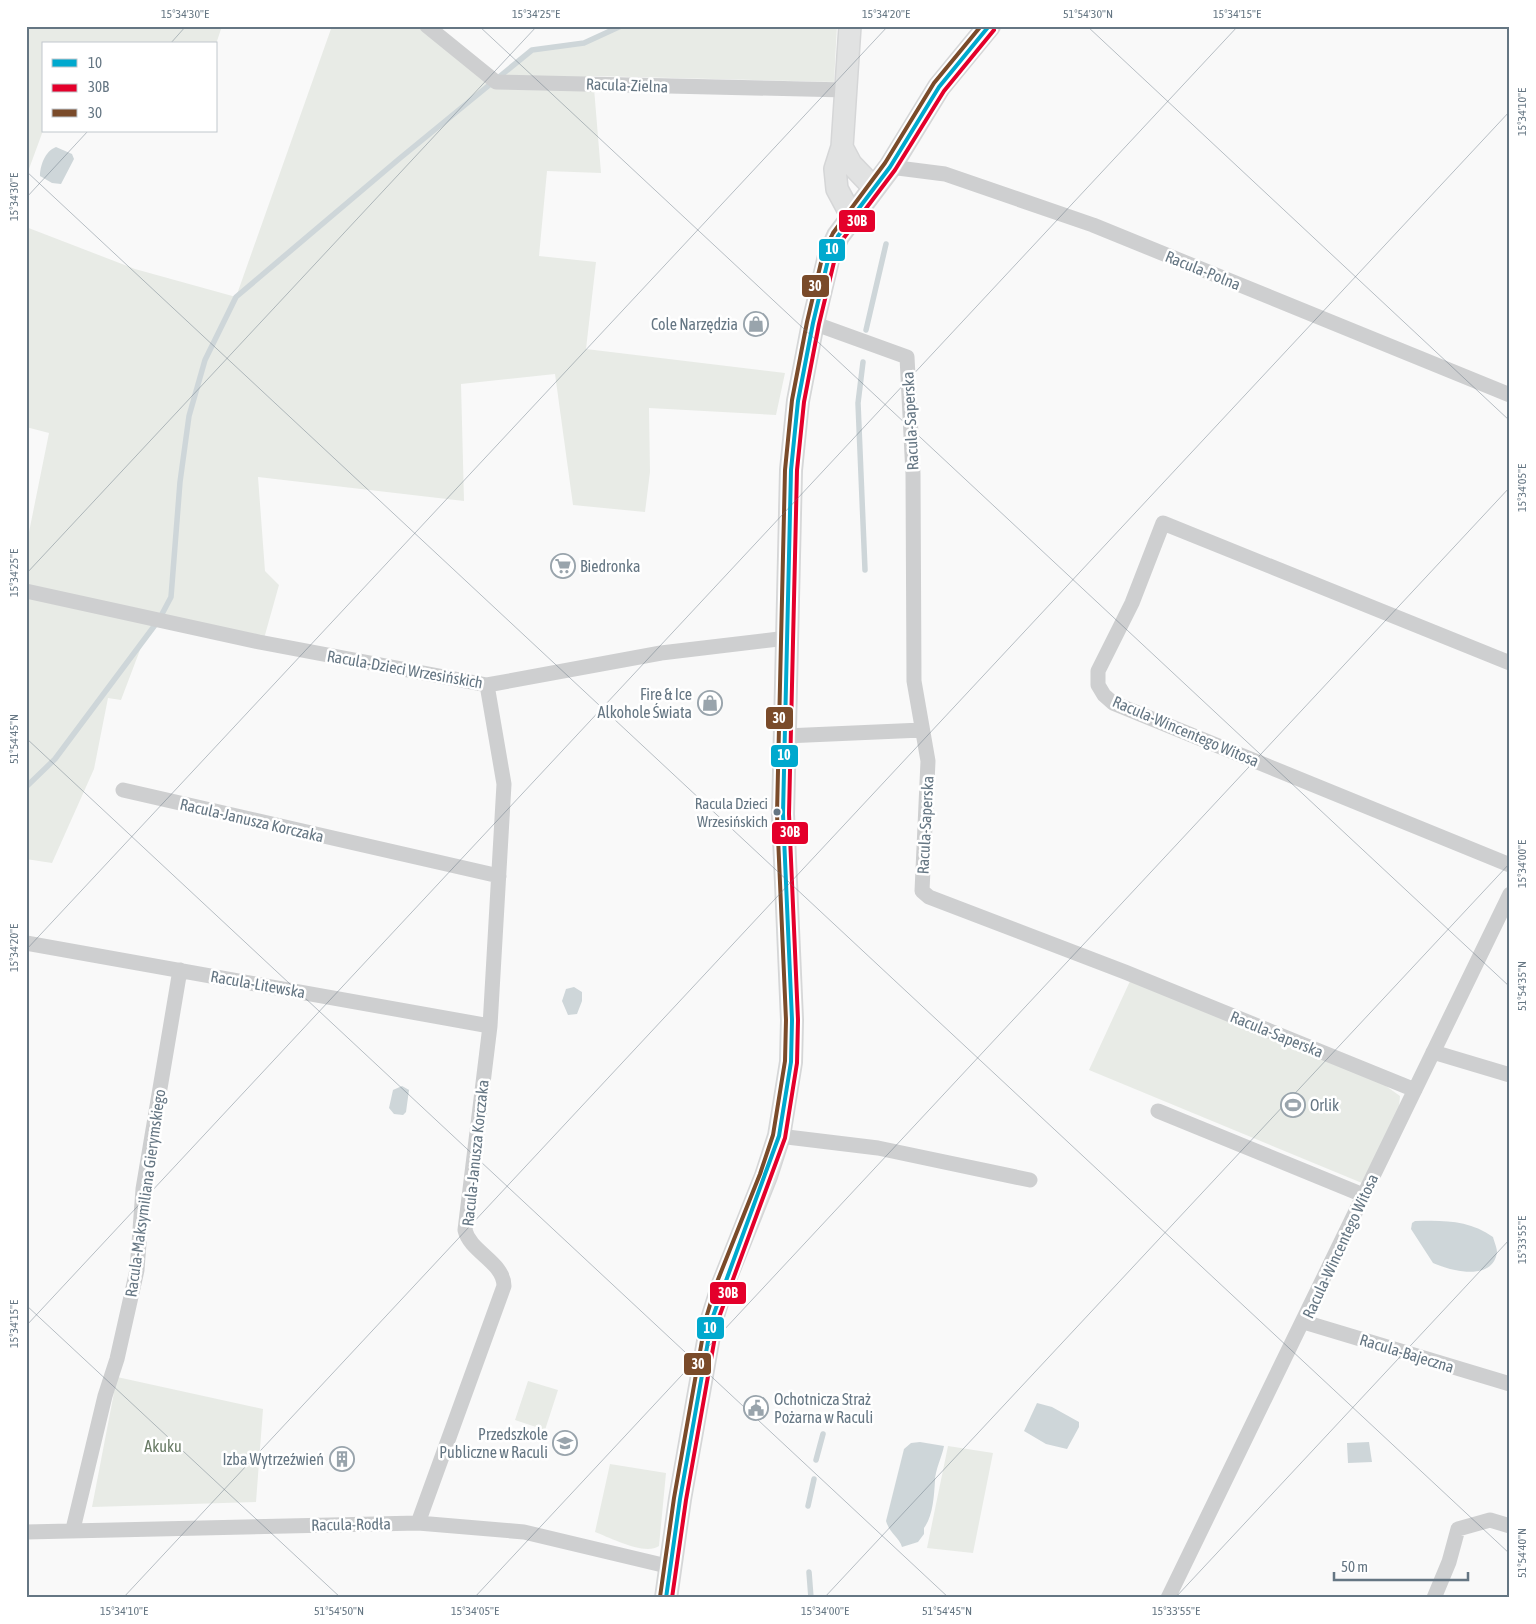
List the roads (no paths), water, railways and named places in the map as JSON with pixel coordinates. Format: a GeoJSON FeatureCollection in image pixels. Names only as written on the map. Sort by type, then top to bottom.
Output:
{"type":"FeatureCollection","features":[{"type":"Feature","properties":{"kind":"street","name":"Racula-Zielna"},"geometry":{"type":"LineString","coordinates":[[428,26],[492,78],[846,90]]}},
{"type":"Feature","properties":{"kind":"street"},"geometry":{"type":"LineString","coordinates":[[850,26],[842,147],[835,169],[837,189],[852,217]]}},
{"type":"Feature","properties":{"kind":"street"},"geometry":{"type":"LineString","coordinates":[[666,1598],[680,1500],[714,1314],[723,1284],[766,1176],[779,1136],[791,1062],[792,1020],[785,876],[786,638],[793,438],[813,323],[829,256],[838,236],[890,167],[939,87],[989,26]]}},
{"type":"Feature","properties":{"kind":"street"},"geometry":{"type":"LineString","coordinates":[[842,147],[850,164],[874,188]]}},
{"type":"Feature","properties":{"kind":"street","name":"Racula-Polna"},"geometry":{"type":"LineString","coordinates":[[890,167],[945,174],[1094,225],[1510,395]]}},
{"type":"Feature","properties":{"kind":"street","name":"Racula-Saperska"},"geometry":{"type":"LineString","coordinates":[[813,323],[907,357],[913,474],[914,681],[928,761],[921,887],[927,896],[1125,972],[1415,1090]]}},
{"type":"Feature","properties":{"kind":"street","name":"Racula-Wincentego Witosa"},"geometry":{"type":"LineString","coordinates":[[1510,663],[1163,523],[1132,602],[1098,671],[1098,684],[1113,703],[1510,865]]}},
{"type":"Feature","properties":{"kind":"street","name":"Racula-Dzieci Wrzesińskich"},"geometry":{"type":"LineString","coordinates":[[26,591],[259,642],[487,685],[661,653],[786,638]]}},
{"type":"Feature","properties":{"kind":"street","name":"Racula-Janusza Korczaka"},"geometry":{"type":"LineString","coordinates":[[418,1523],[504,1286],[501,1274],[468,1238],[465,1230],[490,1026],[504,784],[487,685]]}},
{"type":"Feature","properties":{"kind":"street"},"geometry":{"type":"LineString","coordinates":[[785,736],[922,730]]}},
{"type":"Feature","properties":{"kind":"street","name":"Racula-Janusza Korczaka"},"geometry":{"type":"LineString","coordinates":[[122,790],[499,876]]}},
{"type":"Feature","properties":{"kind":"street","name":"Racula-Wincentego Witosa"},"geometry":{"type":"LineString","coordinates":[[1168,1598],[1263,1400],[1304,1322],[1363,1195],[1510,894]]}},
{"type":"Feature","properties":{"kind":"street","name":"Racula-Litewska"},"geometry":{"type":"LineString","coordinates":[[26,943],[490,1026]]}},
{"type":"Feature","properties":{"kind":"street","name":"Racula-Maksymiliana Gierymskiego"},"geometry":{"type":"LineString","coordinates":[[74,1529],[105,1396],[117,1360],[137,1270],[143,1189],[180,970]]}},
{"type":"Feature","properties":{"kind":"street"},"geometry":{"type":"LineString","coordinates":[[1433,1052],[1510,1075]]}},
{"type":"Feature","properties":{"kind":"street"},"geometry":{"type":"LineString","coordinates":[[1158,1111],[1363,1195]]}},
{"type":"Feature","properties":{"kind":"street"},"geometry":{"type":"LineString","coordinates":[[779,1136],[878,1148],[1030,1180]]}},
{"type":"Feature","properties":{"kind":"street","name":"Racula-Bajeczna"},"geometry":{"type":"LineString","coordinates":[[1304,1322],[1510,1384]]}},
{"type":"Feature","properties":{"kind":"street"},"geometry":{"type":"LineString","coordinates":[[1434,1598],[1458,1529],[1490,1520],[1510,1526]]}},
{"type":"Feature","properties":{"kind":"street","name":"Racula-Rodła"},"geometry":{"type":"LineString","coordinates":[[26,1532],[74,1529],[418,1523],[524,1532],[671,1566]]}},
{"type":"Feature","properties":{"kind":"waterway"},"geometry":{"type":"LineString","coordinates":[[162,614],[171,597],[180,482],[189,416],[205,360],[236,297],[399,159],[532,50],[584,43],[621,26]]}},
{"type":"Feature","properties":{"kind":"waterway"},"geometry":{"type":"LineString","coordinates":[[866,330],[886,244]]}},
{"type":"Feature","properties":{"kind":"waterway"},"geometry":{"type":"LineString","coordinates":[[863,362],[858,403],[865,570]]}},
{"type":"Feature","properties":{"kind":"waterway"},"geometry":{"type":"LineString","coordinates":[[26,787],[55,759],[155,625]]}},
{"type":"Feature","properties":{"kind":"waterway"},"geometry":{"type":"LineString","coordinates":[[816,1460],[823,1434]]}},
{"type":"Feature","properties":{"kind":"waterway"},"geometry":{"type":"LineString","coordinates":[[808,1506],[814,1479]]}},
{"type":"Feature","properties":{"kind":"waterway"},"geometry":{"type":"LineString","coordinates":[[809,1572],[811,1598]]}},
{"type":"Feature","properties":{"kind":"place","name":"Cole Narzędzia"},"geometry":{"type":"Point","coordinates":[756,324]}},
{"type":"Feature","properties":{"kind":"place","name":"Biedronka"},"geometry":{"type":"Point","coordinates":[563,566]}},
{"type":"Feature","properties":{"kind":"place","name":"Fire & Ice Alkohole Świata"},"geometry":{"type":"Point","coordinates":[710,703]}},
{"type":"Feature","properties":{"kind":"place","name":"Racula Dzieci Wrzesińskich"},"geometry":{"type":"Point","coordinates":[777,812]}},
{"type":"Feature","properties":{"kind":"place","name":"Orlik"},"geometry":{"type":"Point","coordinates":[1293,1105]}},
{"type":"Feature","properties":{"kind":"place","name":"Ochotnicza Straż Pożarna w Raculi"},"geometry":{"type":"Point","coordinates":[756,1408]}},
{"type":"Feature","properties":{"kind":"place","name":"Przedszkole Publiczne w Raculi"},"geometry":{"type":"Point","coordinates":[565,1443]}},
{"type":"Feature","properties":{"kind":"place","name":"Izba Wytrzeźwień"},"geometry":{"type":"Point","coordinates":[342,1459]}},
{"type":"Feature","properties":{"kind":"park label","name":"Akuku"},"geometry":{"type":"Point","coordinates":[163,1446]}}]}
